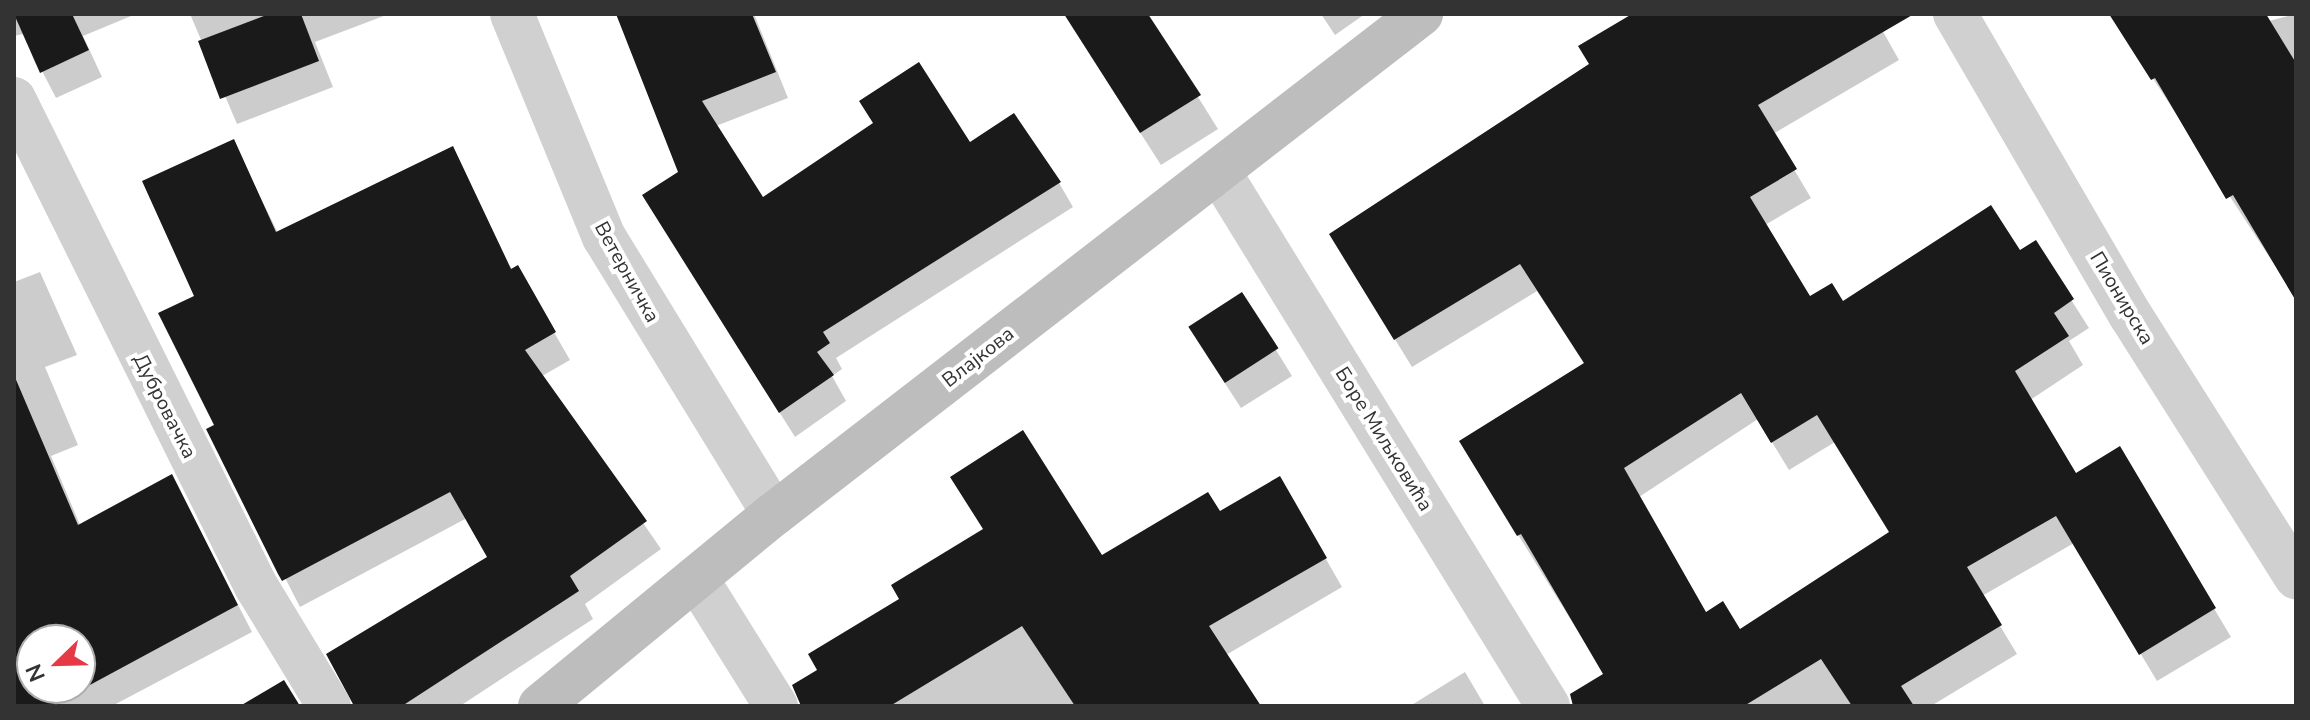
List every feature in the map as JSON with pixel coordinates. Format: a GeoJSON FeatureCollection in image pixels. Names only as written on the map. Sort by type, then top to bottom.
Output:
{"type":"FeatureCollection","features":[{"type":"Feature","properties":{"kind":"main road","name":"Влајкова"},"geometry":{"type":"LineString","coordinates":[[540,706],[774,514],[1421,14]]}},
{"type":"Feature","properties":{"kind":"street","name":"Ветерничка"},"geometry":{"type":"LineString","coordinates":[[512,14],[604,237],[774,514]]}},
{"type":"Feature","properties":{"kind":"street","name":"Пионирска"},"geometry":{"type":"LineString","coordinates":[[1955,14],[2131,316],[2296,577]]}},
{"type":"Feature","properties":{"kind":"street","name":"Дубровачка"},"geometry":{"type":"LineString","coordinates":[[14,99],[256,586],[329,706]]}},
{"type":"Feature","properties":{"kind":"street","name":"Боре Миљковића"},"geometry":{"type":"LineString","coordinates":[[1219,172],[1548,706]]}},
{"type":"Feature","properties":{"kind":"street"},"geometry":{"type":"LineString","coordinates":[[696,578],[776,706]]}},
{"type":"Feature","properties":{"kind":"building"},"geometry":{"type":"Polygon","coordinates":[[[14,14],[72,14],[89,50],[40,73],[14,14]]]}},
{"type":"Feature","properties":{"kind":"building"},"geometry":{"type":"Polygon","coordinates":[[[269,14],[301,14],[319,61],[220,99],[198,41],[269,14]]]}},
{"type":"Feature","properties":{"kind":"building"},"geometry":{"type":"Polygon","coordinates":[[[616,14],[752,14],[776,72],[702,101],[763,197],[873,123],[859,101],[919,62],[970,142],[1014,113],[1061,182],[823,332],[830,343],[817,352],[834,375],[779,413],[642,195],[678,172],[616,14]]]}},
{"type":"Feature","properties":{"kind":"building"},"geometry":{"type":"Polygon","coordinates":[[[1064,14],[1148,14],[1201,95],[1140,133],[1064,14]]]}},
{"type":"Feature","properties":{"kind":"building"},"geometry":{"type":"Polygon","coordinates":[[[1632,14],[1914,14],[1758,105],[1797,169],[1750,197],[1810,296],[1832,283],[1843,301],[1991,205],[2020,250],[2036,240],[2074,299],[2054,313],[2069,336],[2015,371],[2076,473],[2120,446],[2216,608],[2139,655],[2056,516],[1967,567],[2002,625],[1901,686],[1914,706],[1852,706],[1821,659],[1744,706],[1573,706],[1570,694],[1603,674],[1521,534],[1517,536],[1459,441],[1584,363],[1520,264],[1394,340],[1329,234],[1589,64],[1578,46],[1632,14]],[[1741,393],[1624,468],[1706,612],[1723,601],[1740,629],[1889,532],[1817,415],[1771,443],[1741,393]]]}},
{"type":"Feature","properties":{"kind":"building"},"geometry":{"type":"Polygon","coordinates":[[[2109,14],[2266,14],[2296,63],[2296,301],[2233,195],[2226,199],[2155,78],[2151,80],[2109,14]]]}},
{"type":"Feature","properties":{"kind":"building"},"geometry":{"type":"Polygon","coordinates":[[[234,139],[276,232],[453,146],[511,269],[518,265],[556,332],[525,350],[647,521],[570,576],[579,591],[402,706],[354,706],[326,654],[487,557],[450,492],[282,581],[206,429],[214,425],[158,313],[194,296],[142,181],[234,139]]]}},
{"type":"Feature","properties":{"kind":"building"},"geometry":{"type":"Polygon","coordinates":[[[1242,292],[1278,348],[1225,383],[1188,327],[1242,292]]]}},
{"type":"Feature","properties":{"kind":"building"},"geometry":{"type":"Polygon","coordinates":[[[14,375],[78,525],[172,474],[238,605],[96,682],[96,624],[16,624],[16,704],[55,704],[14,706],[14,375]]]}},
{"type":"Feature","properties":{"kind":"building"},"geometry":{"type":"Polygon","coordinates":[[[1023,430],[1102,555],[1208,492],[1220,511],[1280,476],[1327,558],[1209,626],[1261,706],[1075,706],[1022,626],[890,706],[801,706],[792,685],[817,670],[808,654],[899,599],[891,585],[983,529],[950,477],[1023,430]]]}},
{"type":"Feature","properties":{"kind":"building"},"geometry":{"type":"Polygon","coordinates":[[[284,680],[300,706],[240,706],[284,680]]]}}]}
